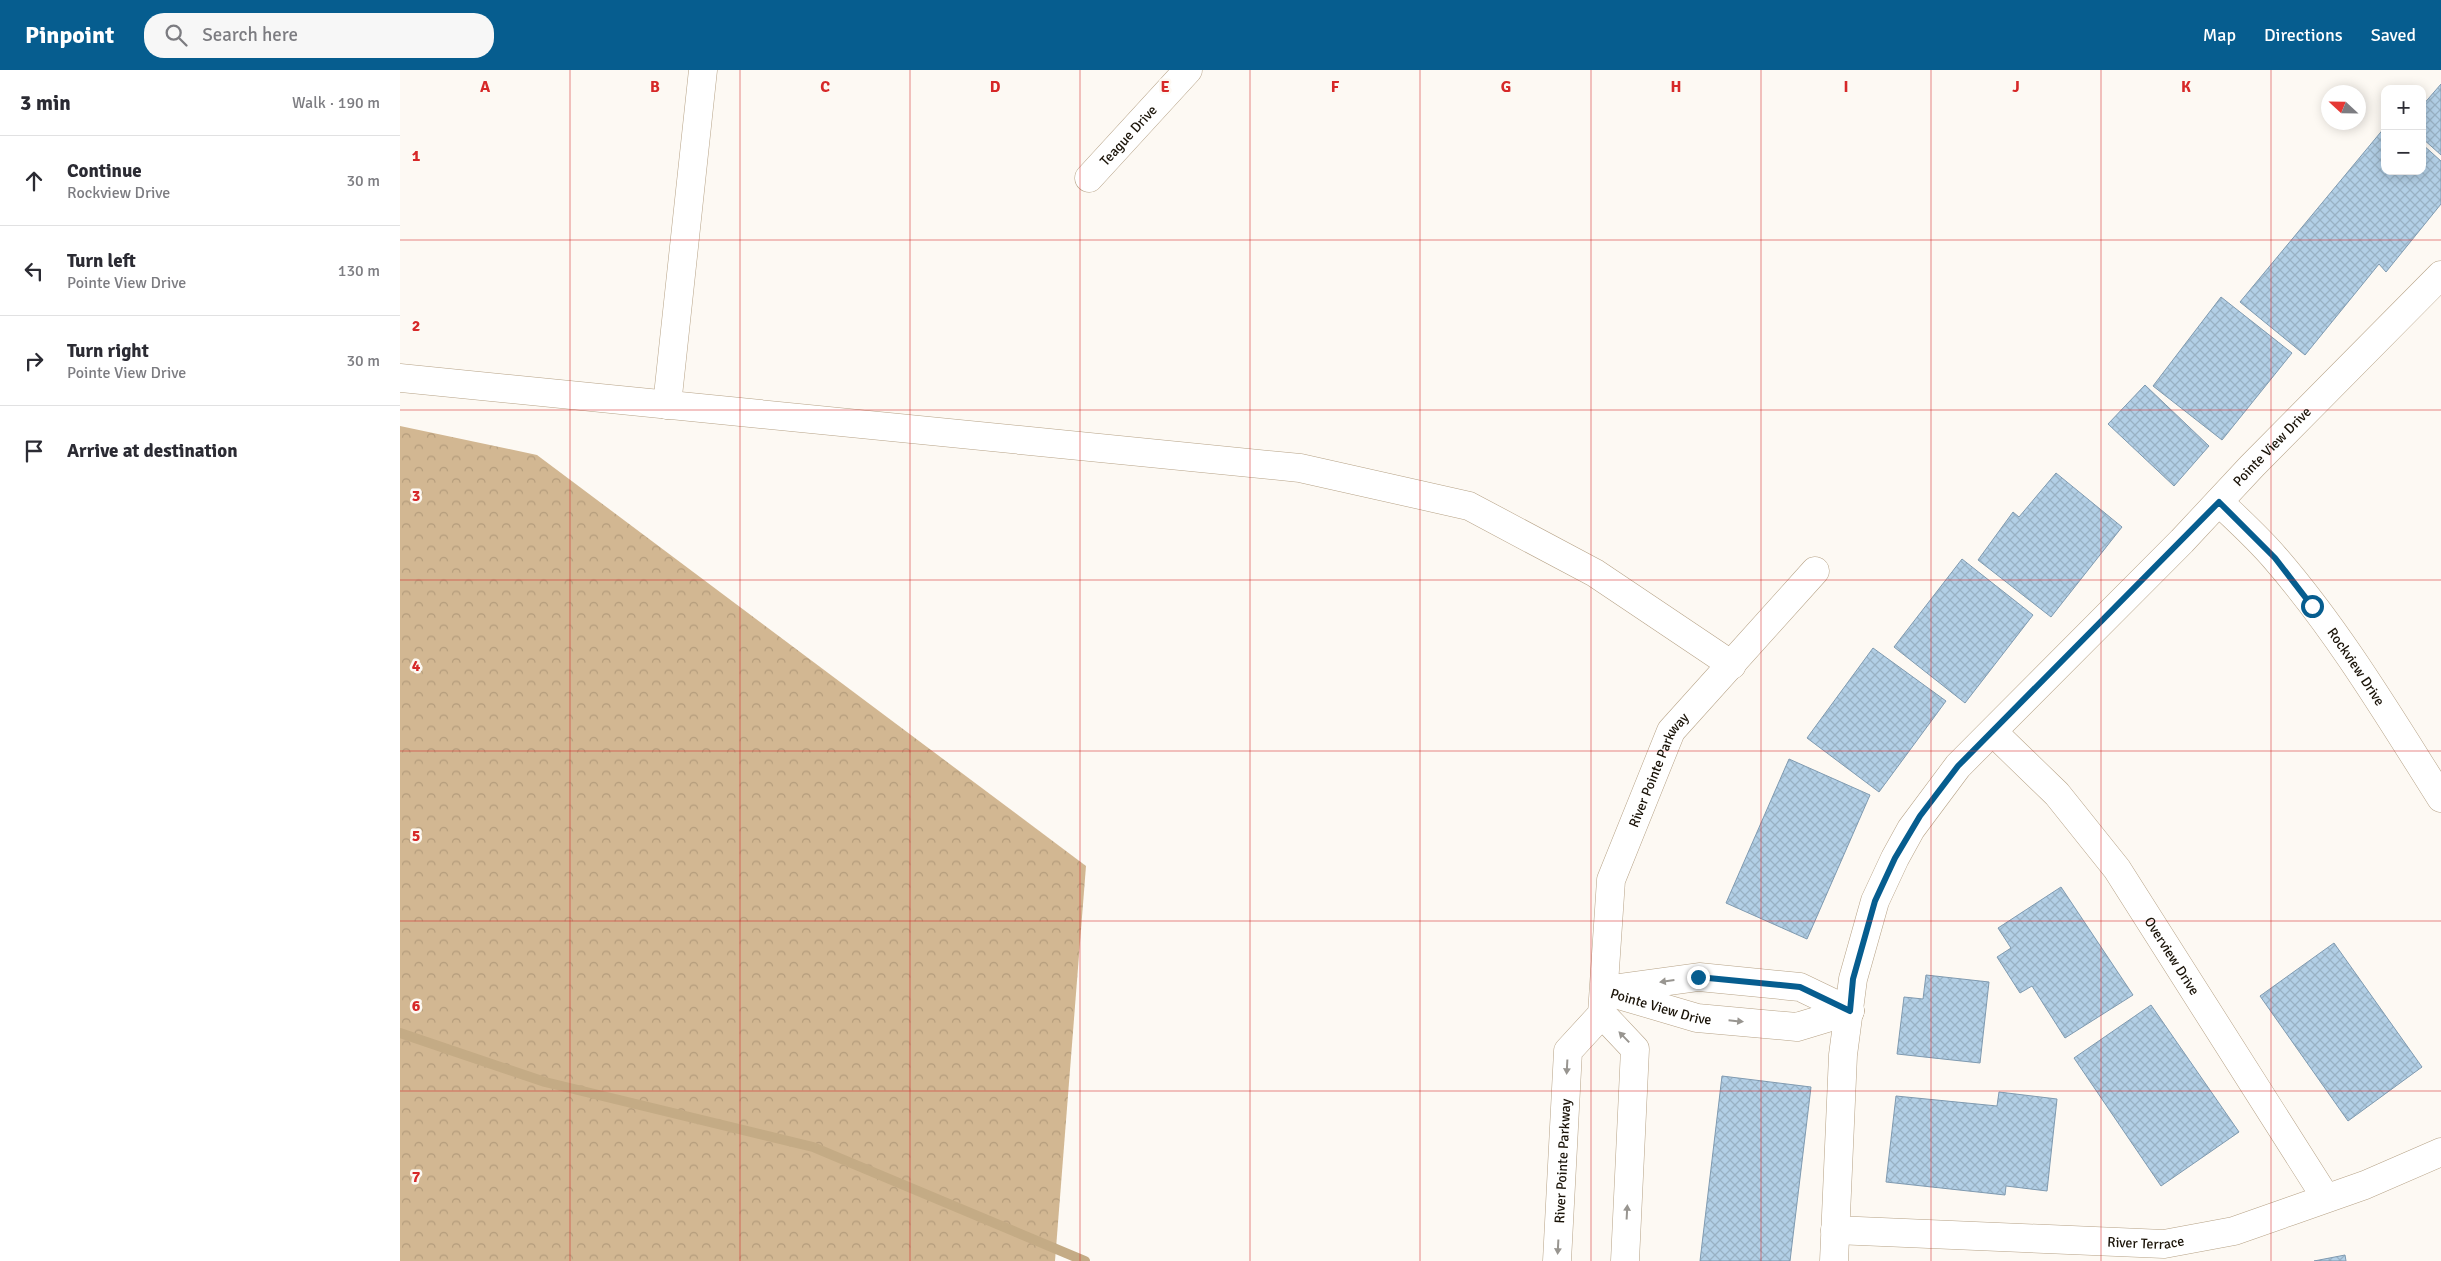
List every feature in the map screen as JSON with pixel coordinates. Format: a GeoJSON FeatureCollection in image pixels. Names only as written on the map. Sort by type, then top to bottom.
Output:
{"type":"FeatureCollection","features":[{"type":"Feature","properties":{"kind":"street"},"geometry":{"type":"LineString","coordinates":[[667,405],[703,70]]}},
{"type":"Feature","properties":{"kind":"street","name":"Teague Drive"},"geometry":{"type":"LineString","coordinates":[[1089,178],[1188,70]]}},
{"type":"Feature","properties":{"kind":"street","name":"Pointe View Drive"},"geometry":{"type":"LineString","coordinates":[[1834,1261],[1843,1056],[1853,979],[1875,901],[1895,858],[1920,816],[1940,787],[1958,766],[2441,275]]}},
{"type":"Feature","properties":{"kind":"street"},"geometry":{"type":"LineString","coordinates":[[400,378],[1300,468],[1469,506],[1595,573],[1732,665]]}},
{"type":"Feature","properties":{"kind":"street","name":"Rockview Drive"},"geometry":{"type":"LineString","coordinates":[[2219,502],[2255,536],[2295,582],[2368,683],[2441,798]]}},
{"type":"Feature","properties":{"kind":"street","name":"River Pointe Parkway"},"geometry":{"type":"LineString","coordinates":[[1557,1261],[1568,1050],[1603,1002],[1611,880],[1671,731],[1815,571]]}},
{"type":"Feature","properties":{"kind":"street","name":"Overview Drive"},"geometry":{"type":"LineString","coordinates":[[1993,732],[2058,794],[2117,869],[2326,1198]]}},
{"type":"Feature","properties":{"kind":"street","name":"Pointe View Drive"},"geometry":{"type":"LineString","coordinates":[[1603,1002],[1698,977],[1800,987],[1850,1011]]}},
{"type":"Feature","properties":{"kind":"street"},"geometry":{"type":"LineString","coordinates":[[1603,1002],[1635,1049],[1625,1261]]}},
{"type":"Feature","properties":{"kind":"street","name":"Pointe View Drive"},"geometry":{"type":"LineString","coordinates":[[1603,1002],[1697,1018],[1797,1027],[1850,1011]]}},
{"type":"Feature","properties":{"kind":"street","name":"River Terrace"},"geometry":{"type":"LineString","coordinates":[[1836,1230],[2164,1244],[2234,1230],[2365,1184],[2441,1152]]}},
{"type":"Feature","properties":{"kind":"green space"},"geometry":{"type":"Polygon","coordinates":[[[400,426],[537,455],[1086,866],[1055,1261],[400,1261],[400,426]]]}},
{"type":"Feature","properties":{"kind":"building"},"geometry":{"type":"Polygon","coordinates":[[[2441,84],[2441,155],[2426,142],[2426,101],[2441,84]]]}},
{"type":"Feature","properties":{"kind":"building"},"geometry":{"type":"Polygon","coordinates":[[[2381,132],[2381,175],[2426,175],[2426,148],[2441,161],[2441,204],[2386,272],[2379,264],[2305,355],[2240,302],[2381,132]]]}},
{"type":"Feature","properties":{"kind":"building"},"geometry":{"type":"Polygon","coordinates":[[[2221,297],[2292,353],[2222,440],[2153,386],[2221,297]]]}},
{"type":"Feature","properties":{"kind":"building"},"geometry":{"type":"Polygon","coordinates":[[[2145,385],[2209,446],[2174,486],[2108,424],[2145,385]]]}},
{"type":"Feature","properties":{"kind":"building"},"geometry":{"type":"Polygon","coordinates":[[[2056,473],[2122,527],[2051,617],[1978,560],[2013,512],[2019,517],[2056,473]]]}},
{"type":"Feature","properties":{"kind":"building"},"geometry":{"type":"Polygon","coordinates":[[[1962,559],[2033,615],[1965,703],[1894,647],[1962,559]]]}},
{"type":"Feature","properties":{"kind":"building"},"geometry":{"type":"Polygon","coordinates":[[[1873,648],[1946,701],[1879,792],[1807,738],[1873,648]]]}},
{"type":"Feature","properties":{"kind":"building"},"geometry":{"type":"Polygon","coordinates":[[[1789,759],[1870,795],[1807,939],[1726,903],[1789,759]]]}},
{"type":"Feature","properties":{"kind":"building"},"geometry":{"type":"Polygon","coordinates":[[[2061,887],[2133,995],[2065,1038],[2032,986],[2020,993],[1997,957],[2011,948],[1998,928],[2061,887]]]}},
{"type":"Feature","properties":{"kind":"building"},"geometry":{"type":"Polygon","coordinates":[[[2334,943],[2422,1067],[2348,1121],[2260,996],[2334,943]]]}},
{"type":"Feature","properties":{"kind":"building"},"geometry":{"type":"Polygon","coordinates":[[[1926,975],[1989,982],[1980,1063],[1897,1054],[1904,997],[1923,999],[1926,975]]]}},
{"type":"Feature","properties":{"kind":"building"},"geometry":{"type":"Polygon","coordinates":[[[2151,1005],[2239,1132],[2161,1186],[2074,1058],[2151,1005]]]}},
{"type":"Feature","properties":{"kind":"building"},"geometry":{"type":"Polygon","coordinates":[[[1722,1076],[1811,1087],[1790,1261],[1700,1261],[1722,1076]]]}},
{"type":"Feature","properties":{"kind":"building"},"geometry":{"type":"Polygon","coordinates":[[[1999,1092],[2057,1099],[2047,1191],[2006,1186],[2005,1195],[1886,1182],[1896,1096],[1997,1106],[1999,1092]]]}},
{"type":"Feature","properties":{"kind":"building"},"geometry":{"type":"Polygon","coordinates":[[[2345,1255],[2346,1261],[2314,1261],[2345,1255]]]}},
{"type":"Feature","properties":{"kind":"waterway"},"geometry":{"type":"LineString","coordinates":[[400,1033],[545,1082],[813,1147],[1085,1261]]}},
{"type":"Feature","properties":{"kind":"route"},"geometry":{"type":"LineString","coordinates":[[1698,977],[1800,987],[1850,1011],[1853,979],[1875,901],[1911,829],[1940,787],[1958,766],[2219,502],[2275,558],[2312,606]]}}]}
